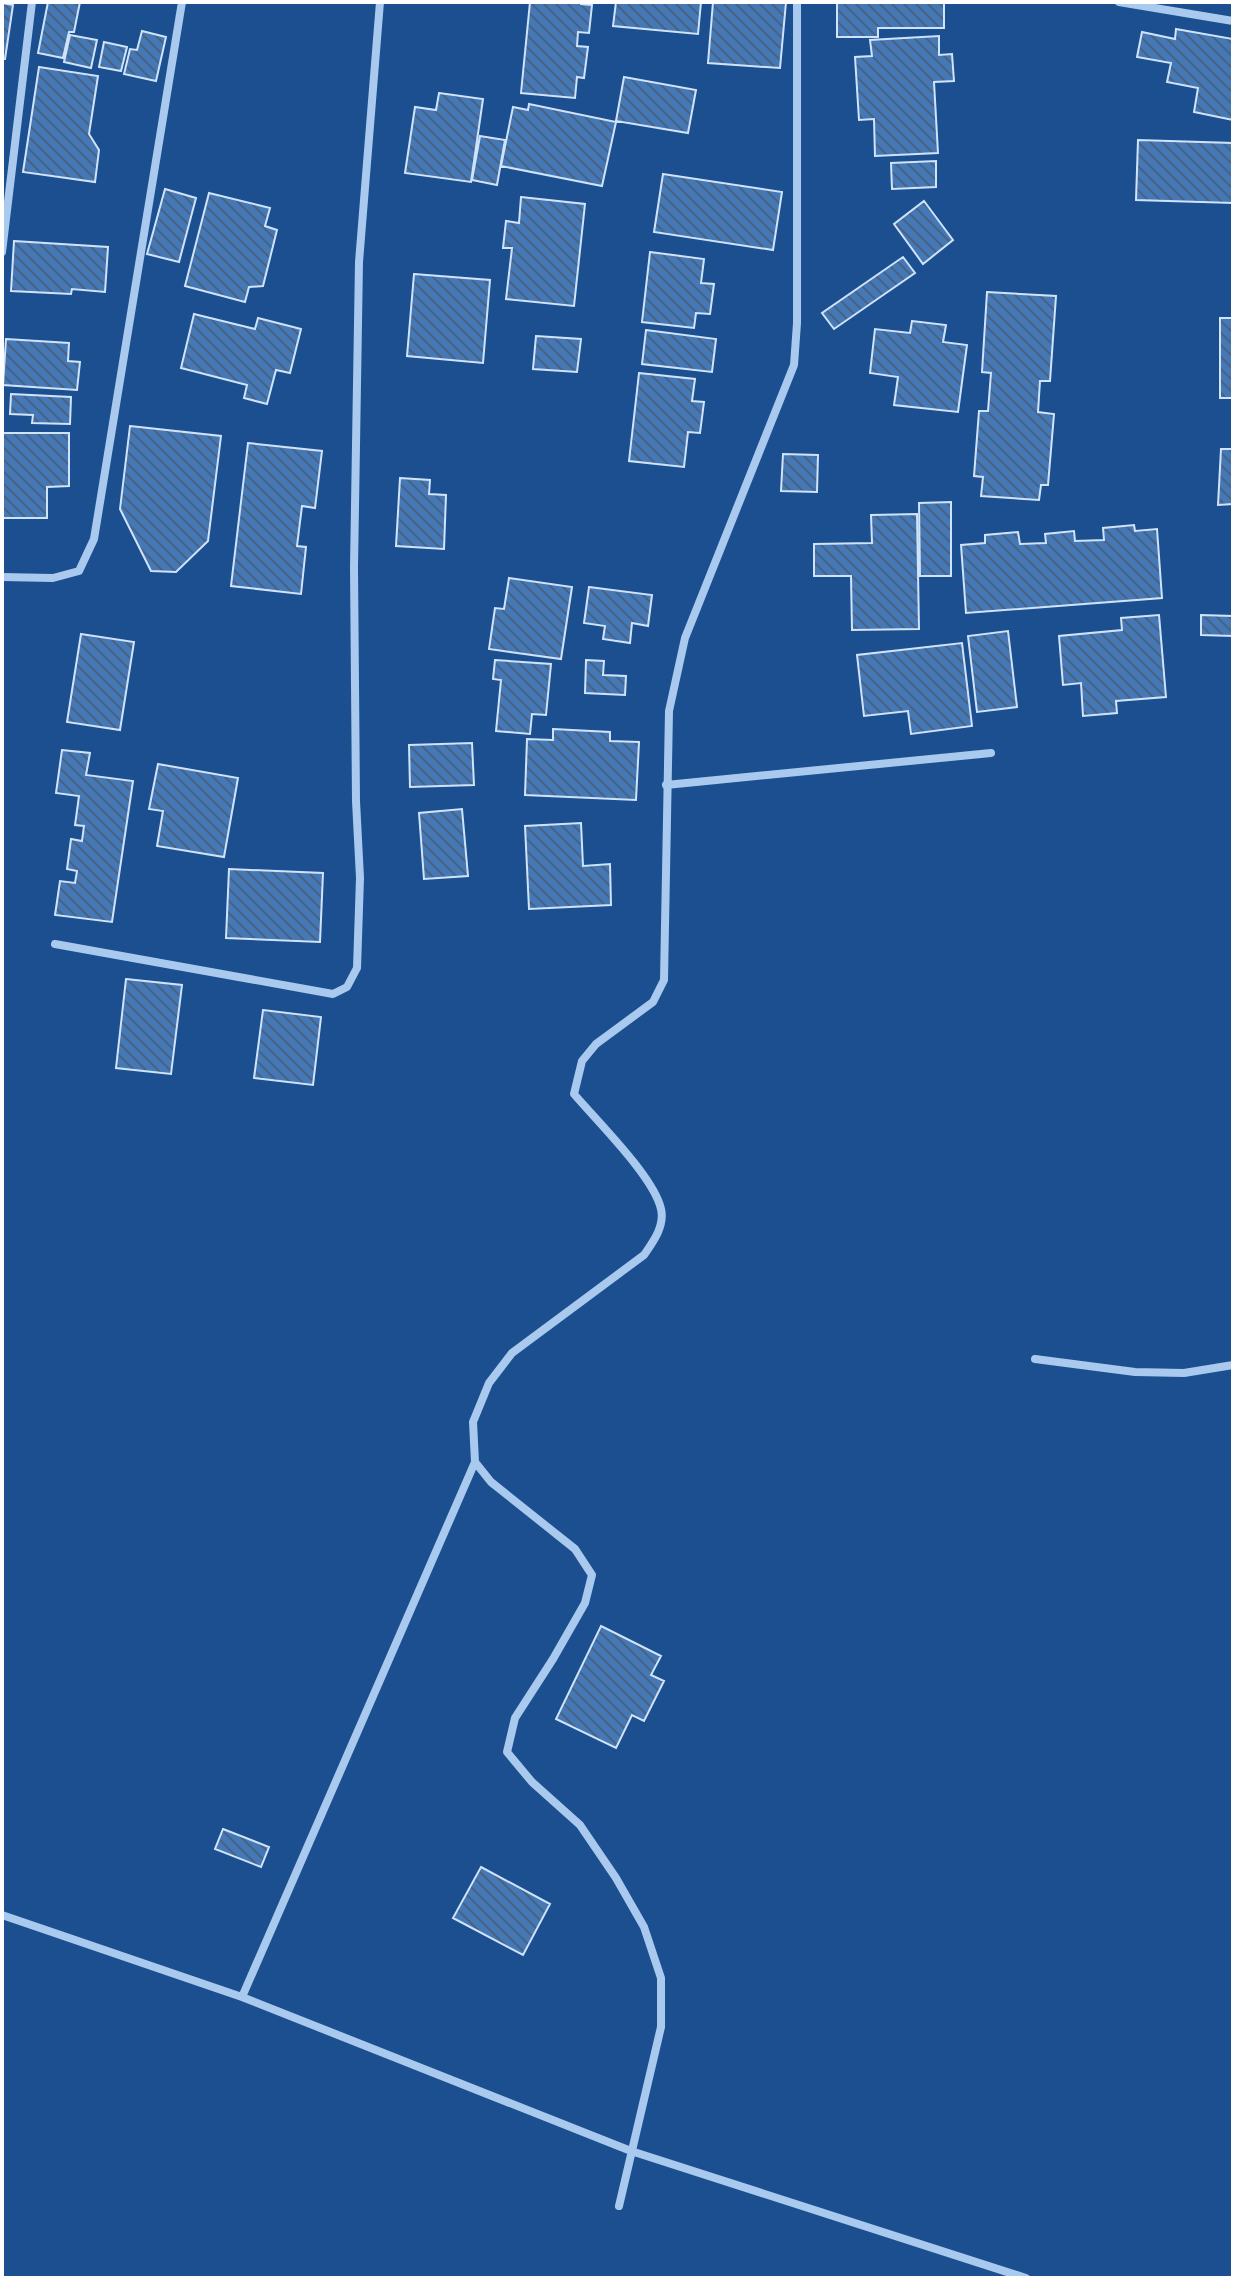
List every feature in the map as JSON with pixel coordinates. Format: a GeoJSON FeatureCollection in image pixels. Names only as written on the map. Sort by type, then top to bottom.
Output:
{"type":"FeatureCollection","features":[{"type":"Feature","properties":{"kind":"street"},"geometry":{"type":"LineString","coordinates":[[2,252],[32,2]]}},
{"type":"Feature","properties":{"kind":"street"},"geometry":{"type":"LineString","coordinates":[[2,577],[53,578],[79,571],[94,539],[182,2]]}},
{"type":"Feature","properties":{"kind":"street"},"geometry":{"type":"LineString","coordinates":[[55,944],[333,994],[347,987],[357,968],[360,878],[356,801],[354,567],[359,262],[380,2]]}},
{"type":"Feature","properties":{"kind":"street"},"geometry":{"type":"LineString","coordinates":[[242,1997],[475,1462],[473,1422],[489,1383],[512,1353],[644,1255],[658,1236],[662,1211],[650,1182],[574,1094],[582,1061],[596,1044],[653,1002],[664,980],[669,711],[685,638],[794,365],[797,323],[797,2]]}},
{"type":"Feature","properties":{"kind":"street"},"geometry":{"type":"LineString","coordinates":[[1119,2],[1233,21]]}},
{"type":"Feature","properties":{"kind":"street"},"geometry":{"type":"LineString","coordinates":[[666,785],[991,753]]}},
{"type":"Feature","properties":{"kind":"street"},"geometry":{"type":"LineString","coordinates":[[1035,1359],[1135,1372],[1184,1373],[1233,1365]]}},
{"type":"Feature","properties":{"kind":"street"},"geometry":{"type":"LineString","coordinates":[[475,1462],[510,1499],[575,1549],[592,1575],[585,1603],[515,1718],[507,1752],[532,1782],[580,1825],[644,1927],[661,1978],[661,2027],[619,2206]]}},
{"type":"Feature","properties":{"kind":"street"},"geometry":{"type":"LineString","coordinates":[[2,1915],[242,1997],[631,2151],[1026,2278]]}},
{"type":"Feature","properties":{"kind":"building"},"geometry":{"type":"Polygon","coordinates":[[[48,2],[80,2],[74,32],[69,32],[63,58],[38,53],[48,2]]]}},
{"type":"Feature","properties":{"kind":"building"},"geometry":{"type":"Polygon","coordinates":[[[530,2],[581,2],[592,5],[589,33],[578,32],[577,46],[588,47],[584,78],[577,77],[575,98],[521,93],[530,2]]]}},
{"type":"Feature","properties":{"kind":"building"},"geometry":{"type":"Polygon","coordinates":[[[616,2],[701,2],[698,34],[613,26],[616,2]]]}},
{"type":"Feature","properties":{"kind":"building"},"geometry":{"type":"Polygon","coordinates":[[[713,2],[786,2],[780,68],[708,63],[713,2]]]}},
{"type":"Feature","properties":{"kind":"building"},"geometry":{"type":"Polygon","coordinates":[[[837,2],[944,2],[944,28],[878,28],[878,37],[837,37],[837,2]]]}},
{"type":"Feature","properties":{"kind":"building"},"geometry":{"type":"Polygon","coordinates":[[[2,3],[13,5],[5,59],[2,59],[2,3]]]}},
{"type":"Feature","properties":{"kind":"building"},"geometry":{"type":"Polygon","coordinates":[[[1176,29],[1233,39],[1233,120],[1194,112],[1198,88],[1167,82],[1171,63],[1137,57],[1142,32],[1175,39],[1176,29]]]}},
{"type":"Feature","properties":{"kind":"building"},"geometry":{"type":"Polygon","coordinates":[[[142,31],[166,37],[156,81],[124,74],[130,49],[137,50],[142,31]]]}},
{"type":"Feature","properties":{"kind":"building"},"geometry":{"type":"Polygon","coordinates":[[[70,35],[97,40],[91,68],[64,62],[70,35]]]}},
{"type":"Feature","properties":{"kind":"building"},"geometry":{"type":"Polygon","coordinates":[[[939,36],[939,55],[952,54],[954,81],[934,82],[938,153],[875,156],[874,119],[859,120],[855,57],[872,56],[870,40],[939,36]]]}},
{"type":"Feature","properties":{"kind":"building"},"geometry":{"type":"Polygon","coordinates":[[[104,42],[127,47],[121,71],[99,67],[104,42]]]}},
{"type":"Feature","properties":{"kind":"building"},"geometry":{"type":"Polygon","coordinates":[[[39,67],[98,76],[89,134],[99,150],[95,182],[23,172],[39,67]]]}},
{"type":"Feature","properties":{"kind":"building"},"geometry":{"type":"Polygon","coordinates":[[[624,77],[696,90],[688,133],[616,121],[624,77]]]}},
{"type":"Feature","properties":{"kind":"building"},"geometry":{"type":"Polygon","coordinates":[[[439,93],[483,99],[471,182],[405,173],[415,107],[436,110],[439,93]]]}},
{"type":"Feature","properties":{"kind":"building"},"geometry":{"type":"Polygon","coordinates":[[[529,104],[616,122],[602,186],[501,166],[513,107],[528,110],[529,104]]]}},
{"type":"Feature","properties":{"kind":"building"},"geometry":{"type":"Polygon","coordinates":[[[480,136],[505,140],[497,185],[472,180],[480,136]]]}},
{"type":"Feature","properties":{"kind":"building"},"geometry":{"type":"Polygon","coordinates":[[[1138,140],[1233,143],[1233,203],[1136,200],[1138,140]]]}},
{"type":"Feature","properties":{"kind":"building"},"geometry":{"type":"Polygon","coordinates":[[[936,161],[936,187],[892,189],[891,163],[936,161]]]}},
{"type":"Feature","properties":{"kind":"building"},"geometry":{"type":"Polygon","coordinates":[[[663,174],[782,192],[773,250],[654,232],[663,174]]]}},
{"type":"Feature","properties":{"kind":"building"},"geometry":{"type":"Polygon","coordinates":[[[165,189],[196,198],[179,262],[147,254],[165,189]]]}},
{"type":"Feature","properties":{"kind":"building"},"geometry":{"type":"Polygon","coordinates":[[[209,193],[270,208],[265,226],[277,230],[263,286],[249,287],[245,302],[185,286],[209,193]]]}},
{"type":"Feature","properties":{"kind":"building"},"geometry":{"type":"Polygon","coordinates":[[[521,197],[585,204],[574,306],[506,299],[512,248],[503,248],[506,221],[519,223],[521,197]]]}},
{"type":"Feature","properties":{"kind":"building"},"geometry":{"type":"Polygon","coordinates":[[[924,201],[953,240],[923,264],[894,224],[924,201]]]}},
{"type":"Feature","properties":{"kind":"building"},"geometry":{"type":"Polygon","coordinates":[[[14,241],[108,247],[105,292],[72,289],[71,294],[11,291],[14,241]]]}},
{"type":"Feature","properties":{"kind":"building"},"geometry":{"type":"Polygon","coordinates":[[[650,252],[704,259],[701,283],[714,284],[710,314],[696,313],[694,328],[642,322],[650,252]]]}},
{"type":"Feature","properties":{"kind":"building"},"geometry":{"type":"Polygon","coordinates":[[[903,257],[915,273],[834,329],[822,313],[903,257]]]}},
{"type":"Feature","properties":{"kind":"building"},"geometry":{"type":"Polygon","coordinates":[[[414,274],[490,280],[483,363],[407,356],[414,274]]]}},
{"type":"Feature","properties":{"kind":"building"},"geometry":{"type":"Polygon","coordinates":[[[987,292],[1056,296],[1050,381],[1040,381],[1038,412],[1054,414],[1048,485],[1041,485],[1039,500],[981,496],[983,477],[974,476],[979,411],[988,411],[991,373],[982,372],[987,292]]]}},
{"type":"Feature","properties":{"kind":"building"},"geometry":{"type":"Polygon","coordinates":[[[194,314],[255,329],[258,318],[301,329],[290,373],[276,370],[267,404],[244,398],[247,385],[181,368],[194,314]]]}},
{"type":"Feature","properties":{"kind":"building"},"geometry":{"type":"Polygon","coordinates":[[[1220,318],[1233,318],[1233,398],[1220,398],[1220,318]]]}},
{"type":"Feature","properties":{"kind":"building"},"geometry":{"type":"Polygon","coordinates":[[[912,321],[946,325],[943,342],[967,345],[958,412],[894,405],[898,377],[870,373],[875,329],[910,333],[912,321]]]}},
{"type":"Feature","properties":{"kind":"building"},"geometry":{"type":"Polygon","coordinates":[[[646,330],[716,339],[712,372],[642,364],[646,330]]]}},
{"type":"Feature","properties":{"kind":"building"},"geometry":{"type":"Polygon","coordinates":[[[536,336],[581,339],[577,372],[533,369],[536,336]]]}},
{"type":"Feature","properties":{"kind":"building"},"geometry":{"type":"Polygon","coordinates":[[[6,339],[69,343],[68,361],[80,362],[77,390],[3,385],[6,339]]]}},
{"type":"Feature","properties":{"kind":"building"},"geometry":{"type":"Polygon","coordinates":[[[639,373],[695,379],[692,401],[704,402],[700,433],[688,432],[684,467],[629,461],[639,373]]]}},
{"type":"Feature","properties":{"kind":"building"},"geometry":{"type":"Polygon","coordinates":[[[11,394],[71,397],[70,424],[32,423],[33,415],[10,414],[11,394]]]}},
{"type":"Feature","properties":{"kind":"building"},"geometry":{"type":"Polygon","coordinates":[[[130,426],[221,436],[208,541],[176,572],[151,571],[120,509],[130,426]]]}},
{"type":"Feature","properties":{"kind":"building"},"geometry":{"type":"Polygon","coordinates":[[[2,433],[69,433],[69,486],[47,487],[47,518],[2,518],[2,433]]]}},
{"type":"Feature","properties":{"kind":"building"},"geometry":{"type":"Polygon","coordinates":[[[248,443],[322,451],[315,508],[302,506],[297,546],[306,547],[301,594],[231,586],[248,443]]]}},
{"type":"Feature","properties":{"kind":"building"},"geometry":{"type":"Polygon","coordinates":[[[1221,449],[1233,449],[1233,504],[1218,505],[1221,449]]]}},
{"type":"Feature","properties":{"kind":"building"},"geometry":{"type":"Polygon","coordinates":[[[783,454],[818,455],[817,492],[781,491],[783,454]]]}},
{"type":"Feature","properties":{"kind":"building"},"geometry":{"type":"Polygon","coordinates":[[[400,478],[430,480],[429,494],[446,495],[444,549],[396,546],[400,478]]]}},
{"type":"Feature","properties":{"kind":"building"},"geometry":{"type":"Polygon","coordinates":[[[951,502],[951,576],[920,576],[919,503],[951,502]]]}},
{"type":"Feature","properties":{"kind":"building"},"geometry":{"type":"Polygon","coordinates":[[[917,514],[919,629],[852,630],[851,576],[814,576],[814,544],[872,543],[871,515],[917,514]]]}},
{"type":"Feature","properties":{"kind":"building"},"geometry":{"type":"Polygon","coordinates":[[[1134,525],[1135,531],[1157,529],[1162,598],[966,613],[961,545],[985,543],[985,535],[1018,532],[1020,544],[1046,543],[1045,534],[1074,531],[1075,541],[1104,540],[1103,528],[1134,525]]]}},
{"type":"Feature","properties":{"kind":"building"},"geometry":{"type":"Polygon","coordinates":[[[509,578],[572,587],[561,659],[489,649],[495,608],[504,609],[509,578]]]}},
{"type":"Feature","properties":{"kind":"building"},"geometry":{"type":"Polygon","coordinates":[[[589,587],[652,595],[648,626],[632,623],[630,643],[603,639],[605,626],[584,623],[589,587]]]}},
{"type":"Feature","properties":{"kind":"building"},"geometry":{"type":"Polygon","coordinates":[[[1159,615],[1166,697],[1116,701],[1117,713],[1083,716],[1081,683],[1063,685],[1059,636],[1122,630],[1121,618],[1159,615]]]}},
{"type":"Feature","properties":{"kind":"building"},"geometry":{"type":"Polygon","coordinates":[[[1201,615],[1233,616],[1233,636],[1201,635],[1201,615]]]}},
{"type":"Feature","properties":{"kind":"building"},"geometry":{"type":"Polygon","coordinates":[[[1008,631],[1017,707],[977,712],[968,636],[1008,631]]]}},
{"type":"Feature","properties":{"kind":"building"},"geometry":{"type":"Polygon","coordinates":[[[81,634],[134,642],[120,730],[67,722],[81,634]]]}},
{"type":"Feature","properties":{"kind":"building"},"geometry":{"type":"Polygon","coordinates":[[[962,643],[972,726],[911,734],[908,711],[864,716],[857,655],[962,643]]]}},
{"type":"Feature","properties":{"kind":"building"},"geometry":{"type":"Polygon","coordinates":[[[495,660],[551,664],[546,715],[532,714],[530,734],[496,731],[501,680],[493,679],[495,660]]]}},
{"type":"Feature","properties":{"kind":"building"},"geometry":{"type":"Polygon","coordinates":[[[586,660],[604,661],[603,675],[626,676],[625,695],[585,693],[586,660]]]}},
{"type":"Feature","properties":{"kind":"building"},"geometry":{"type":"Polygon","coordinates":[[[553,729],[610,732],[610,741],[639,742],[636,800],[525,795],[527,739],[553,740],[553,729]]]}},
{"type":"Feature","properties":{"kind":"building"},"geometry":{"type":"Polygon","coordinates":[[[472,743],[474,785],[410,787],[409,745],[472,743]]]}},
{"type":"Feature","properties":{"kind":"building"},"geometry":{"type":"Polygon","coordinates":[[[62,750],[90,753],[86,775],[133,781],[112,922],[55,915],[60,881],[75,883],[77,871],[67,869],[71,839],[82,841],[84,826],[75,825],[79,796],[56,793],[62,750]]]}},
{"type":"Feature","properties":{"kind":"building"},"geometry":{"type":"Polygon","coordinates":[[[158,764],[238,778],[224,857],[157,846],[163,811],[149,809],[158,764]]]}},
{"type":"Feature","properties":{"kind":"building"},"geometry":{"type":"Polygon","coordinates":[[[462,809],[468,876],[424,879],[419,813],[462,809]]]}},
{"type":"Feature","properties":{"kind":"building"},"geometry":{"type":"Polygon","coordinates":[[[581,823],[583,866],[610,864],[611,905],[529,909],[525,826],[581,823]]]}},
{"type":"Feature","properties":{"kind":"building"},"geometry":{"type":"Polygon","coordinates":[[[229,869],[323,873],[320,942],[226,938],[229,869]]]}},
{"type":"Feature","properties":{"kind":"building"},"geometry":{"type":"Polygon","coordinates":[[[126,979],[182,985],[171,1074],[116,1068],[126,979]]]}},
{"type":"Feature","properties":{"kind":"building"},"geometry":{"type":"Polygon","coordinates":[[[263,1010],[321,1017],[313,1085],[254,1078],[263,1010]]]}},
{"type":"Feature","properties":{"kind":"building"},"geometry":{"type":"Polygon","coordinates":[[[601,1626],[661,1656],[651,1675],[664,1681],[644,1721],[632,1715],[616,1748],[556,1719],[601,1626]]]}},
{"type":"Feature","properties":{"kind":"building"},"geometry":{"type":"Polygon","coordinates":[[[223,1829],[269,1847],[261,1867],[215,1849],[223,1829]]]}},
{"type":"Feature","properties":{"kind":"building"},"geometry":{"type":"Polygon","coordinates":[[[481,1867],[550,1904],[523,1955],[453,1918],[481,1867]]]}}]}
